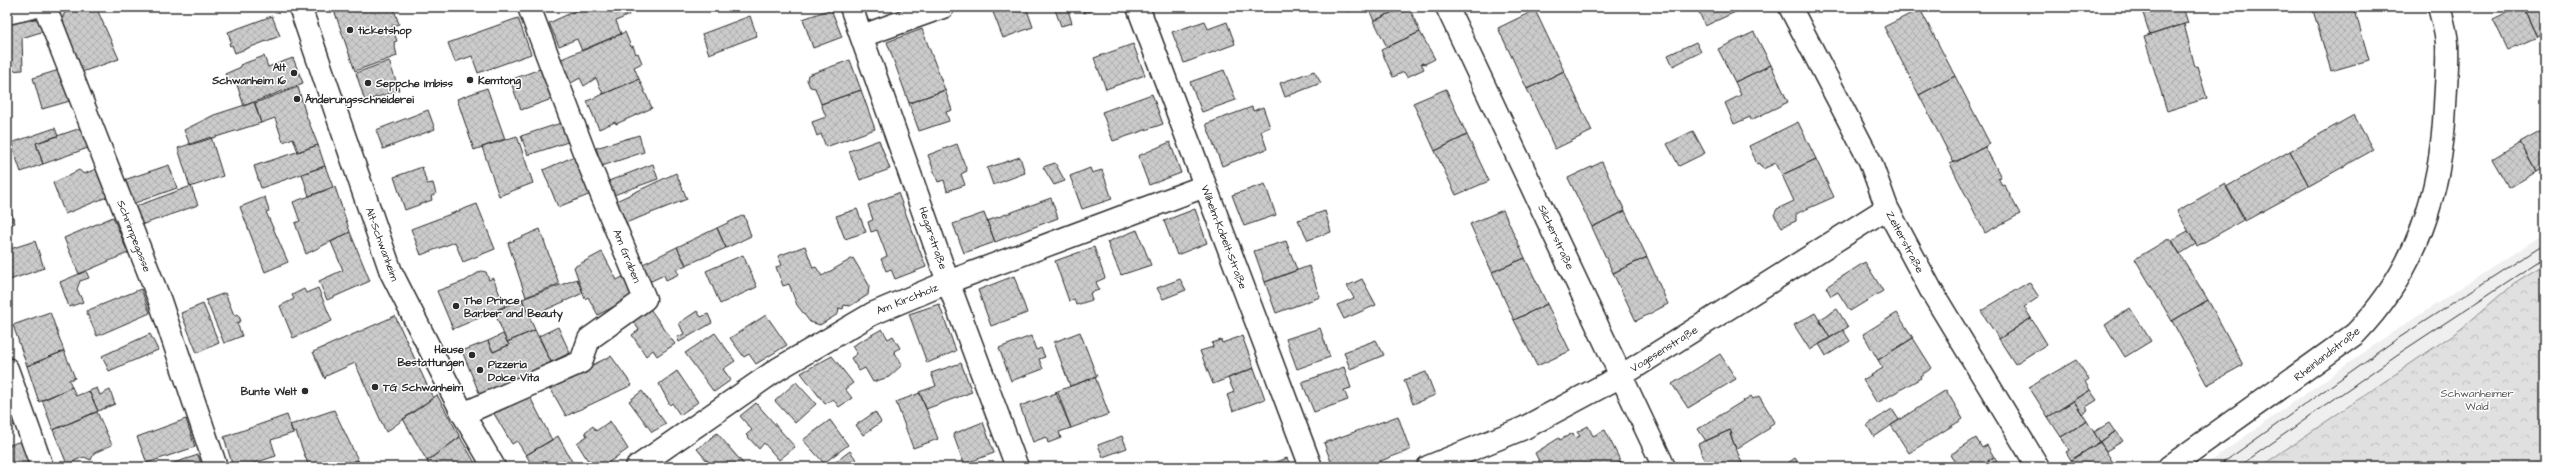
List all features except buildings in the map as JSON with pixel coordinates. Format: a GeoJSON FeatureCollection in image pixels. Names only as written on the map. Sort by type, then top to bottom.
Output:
{"type":"FeatureCollection","features":[{"type":"Feature","properties":{"kind":"street"},"geometry":{"type":"LineString","coordinates":[[7,13],[33,7]]}},
{"type":"Feature","properties":{"kind":"street","name":"Schrimpegasse"},"geometry":{"type":"LineString","coordinates":[[45,7],[160,301],[216,467]]}},
{"type":"Feature","properties":{"kind":"street","name":"Alt-Schwanheim"},"geometry":{"type":"LineString","coordinates":[[300,7],[391,272],[463,414],[494,467]]}},
{"type":"Feature","properties":{"kind":"street","name":"Am Graben"},"geometry":{"type":"LineString","coordinates":[[463,414],[581,362],[589,340],[645,299],[584,152],[530,7]]}},
{"type":"Feature","properties":{"kind":"street","name":"Hegarstraße"},"geometry":{"type":"LineString","coordinates":[[851,7],[948,282],[1017,467]]}},
{"type":"Feature","properties":{"kind":"street"},"geometry":{"type":"LineString","coordinates":[[862,36],[943,7]]}},
{"type":"Feature","properties":{"kind":"street","name":"Wilhelm-Kobelt-Straße"},"geometry":{"type":"LineString","coordinates":[[1138,7],[1311,467]]}},
{"type":"Feature","properties":{"kind":"street","name":"Silcherstraße"},"geometry":{"type":"LineString","coordinates":[[1447,7],[1664,467]]}},
{"type":"Feature","properties":{"kind":"street","name":"Zelterstraße"},"geometry":{"type":"LineString","coordinates":[[1790,7],[1870,161],[1887,208],[1932,292],[2038,467]]}},
{"type":"Feature","properties":{"kind":"street","name":"Rheinlandstraße"},"geometry":{"type":"LineString","coordinates":[[2169,467],[2355,334],[2375,314],[2410,258],[2426,221],[2437,181],[2444,132],[2447,42],[2440,7]]}},
{"type":"Feature","properties":{"kind":"street","name":"Am Kirchholz"},"geometry":{"type":"LineString","coordinates":[[637,467],[778,369],[872,314],[948,282],[1205,186]]}},
{"type":"Feature","properties":{"kind":"street","name":"Vogesenstraße"},"geometry":{"type":"LineString","coordinates":[[1428,467],[1524,428],[1621,376],[1887,208]]}},
{"type":"Feature","properties":{"kind":"street"},"geometry":{"type":"LineString","coordinates":[[7,369],[42,467]]}},
{"type":"Feature","properties":{"kind":"shaded area"},"geometry":{"type":"Polygon","coordinates":[[[2545,233],[2545,264],[2514,283],[2461,329],[2260,467],[2202,467],[2387,336],[2545,233]]]}},
{"type":"Feature","properties":{"kind":"green space","name":"Schwanheimer Wald"},"geometry":{"type":"Polygon","coordinates":[[[2545,264],[2545,467],[2260,467],[2461,329],[2514,283],[2545,264]]]}},
{"type":"Feature","properties":{"kind":"tram line"},"geometry":{"type":"LineString","coordinates":[[2217,467],[2391,343],[2545,243]]}},
{"type":"Feature","properties":{"kind":"tram line"},"geometry":{"type":"LineString","coordinates":[[2238,467],[2398,354],[2545,257]]}},
{"type":"Feature","properties":{"kind":"place","name":"ticketshop"},"geometry":{"type":"Point","coordinates":[350,30]}},
{"type":"Feature","properties":{"kind":"place","name":"Alt Schwanheim 16"},"geometry":{"type":"Point","coordinates":[294,73]}},
{"type":"Feature","properties":{"kind":"place","name":"Kemtong"},"geometry":{"type":"Point","coordinates":[470,80]}},
{"type":"Feature","properties":{"kind":"place","name":"Seppche Imbiss"},"geometry":{"type":"Point","coordinates":[368,83]}},
{"type":"Feature","properties":{"kind":"place","name":"Änderungsschneiderei"},"geometry":{"type":"Point","coordinates":[297,99]}},
{"type":"Feature","properties":{"kind":"place","name":"The Prince Barber and Beauty"},"geometry":{"type":"Point","coordinates":[456,306]}},
{"type":"Feature","properties":{"kind":"place","name":"Heuse Bestattungen"},"geometry":{"type":"Point","coordinates":[472,355]}},
{"type":"Feature","properties":{"kind":"place","name":"Pizzeria Dolce Vita"},"geometry":{"type":"Point","coordinates":[480,370]}},
{"type":"Feature","properties":{"kind":"place","name":"TG Schwanheim"},"geometry":{"type":"Point","coordinates":[375,387]}},
{"type":"Feature","properties":{"kind":"place","name":"Bunte Welt"},"geometry":{"type":"Point","coordinates":[305,391]}}]}
